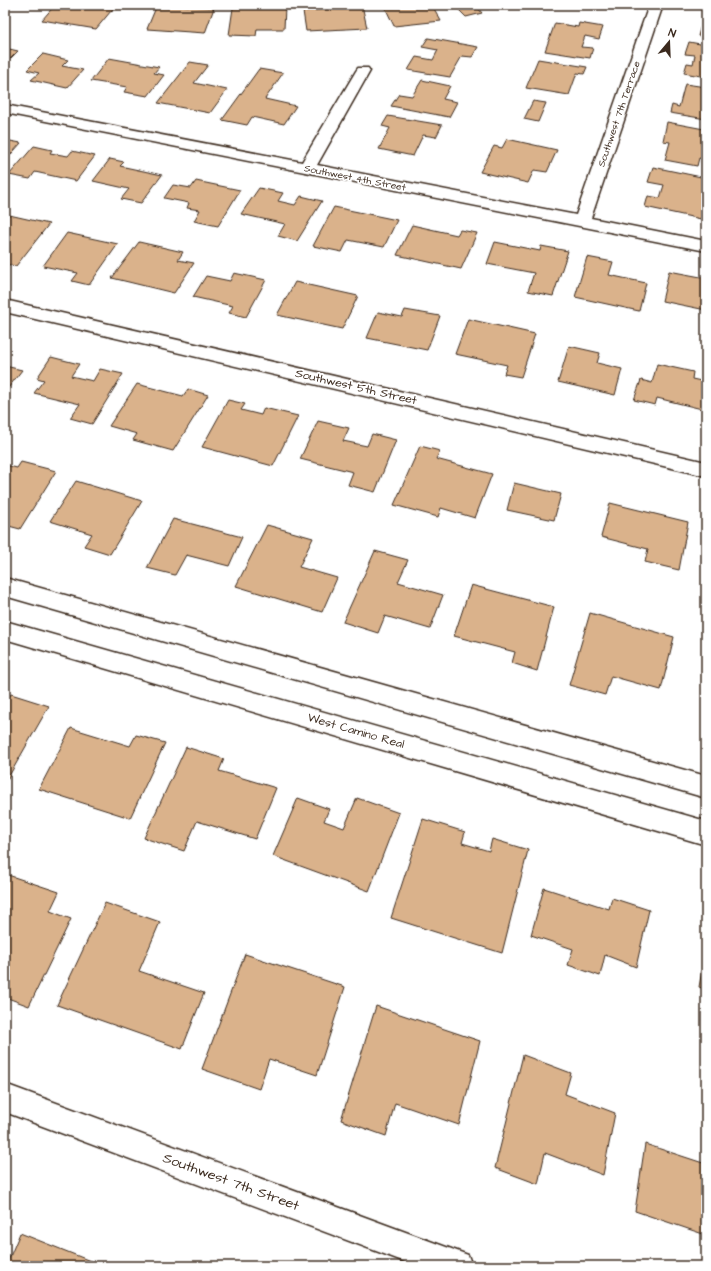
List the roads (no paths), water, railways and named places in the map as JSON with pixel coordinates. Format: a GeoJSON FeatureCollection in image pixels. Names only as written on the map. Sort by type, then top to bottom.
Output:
{"type":"FeatureCollection","features":[{"type":"Feature","properties":{"kind":"street","name":"Southwest 7th Terrace"},"geometry":{"type":"LineString","coordinates":[[582,222],[656,5]]}},
{"type":"Feature","properties":{"kind":"street"},"geometry":{"type":"LineString","coordinates":[[307,168],[363,71]]}},
{"type":"Feature","properties":{"kind":"street","name":"Southwest 4th Street"},"geometry":{"type":"LineString","coordinates":[[5,109],[706,246]]}},
{"type":"Feature","properties":{"kind":"street","name":"Southwest 5th Street"},"geometry":{"type":"LineString","coordinates":[[5,306],[706,469]]}},
{"type":"Feature","properties":{"kind":"street"},"geometry":{"type":"LineString","coordinates":[[5,587],[706,787]]}},
{"type":"Feature","properties":{"kind":"street","name":"West Camino Real"},"geometry":{"type":"LineString","coordinates":[[5,630],[706,833]]}},
{"type":"Feature","properties":{"kind":"street","name":"Southwest 7th Street"},"geometry":{"type":"LineString","coordinates":[[5,1098],[457,1266]]}}]}
